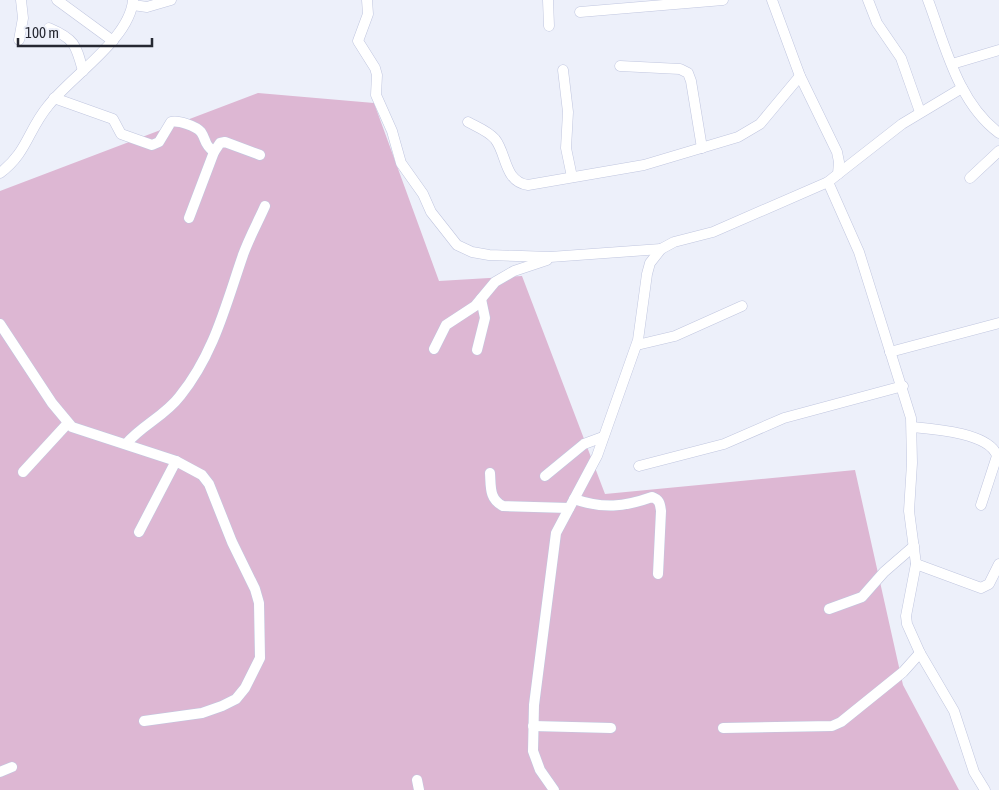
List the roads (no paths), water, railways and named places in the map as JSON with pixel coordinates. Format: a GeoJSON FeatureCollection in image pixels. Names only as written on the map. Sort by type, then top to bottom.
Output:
{"type":"FeatureCollection","features":[{"type":"Feature","properties":{"kind":"street"},"geometry":{"type":"LineString","coordinates":[[19,40],[23,18],[21,0]]}},
{"type":"Feature","properties":{"kind":"street"},"geometry":{"type":"LineString","coordinates":[[57,0],[113,41]]}},
{"type":"Feature","properties":{"kind":"street"},"geometry":{"type":"LineString","coordinates":[[0,173],[15,161],[40,116],[54,98],[113,41],[133,2],[159,5],[171,0]]}},
{"type":"Feature","properties":{"kind":"street"},"geometry":{"type":"LineString","coordinates":[[367,0],[368,14],[359,33],[359,46],[375,68],[377,75],[376,95],[392,130],[401,163],[423,194],[431,212],[442,229],[457,245],[472,252],[489,255],[555,257],[661,248],[674,242],[713,232],[828,182],[920,112],[962,88]]}},
{"type":"Feature","properties":{"kind":"street"},"geometry":{"type":"LineString","coordinates":[[548,0],[550,26]]}},
{"type":"Feature","properties":{"kind":"street"},"geometry":{"type":"LineString","coordinates":[[580,12],[723,0]]}},
{"type":"Feature","properties":{"kind":"street"},"geometry":{"type":"LineString","coordinates":[[772,0],[800,76],[837,152],[839,162],[838,174]]}},
{"type":"Feature","properties":{"kind":"street"},"geometry":{"type":"LineString","coordinates":[[868,0],[878,23],[901,58],[920,112]]}},
{"type":"Feature","properties":{"kind":"street"},"geometry":{"type":"LineString","coordinates":[[928,0],[962,88],[981,116],[999,132]]}},
{"type":"Feature","properties":{"kind":"street"},"geometry":{"type":"LineString","coordinates":[[49,28],[66,35],[72,40],[78,50],[83,71]]}},
{"type":"Feature","properties":{"kind":"street"},"geometry":{"type":"LineString","coordinates":[[952,64],[999,50]]}},
{"type":"Feature","properties":{"kind":"street"},"geometry":{"type":"LineString","coordinates":[[620,66],[680,69],[688,73],[702,148]]}},
{"type":"Feature","properties":{"kind":"street"},"geometry":{"type":"LineString","coordinates":[[563,70],[568,112],[566,148],[572,177]]}},
{"type":"Feature","properties":{"kind":"street"},"geometry":{"type":"LineString","coordinates":[[468,122],[494,138],[509,172],[522,184],[644,165],[738,137],[760,124],[800,76]]}},
{"type":"Feature","properties":{"kind":"street"},"geometry":{"type":"LineString","coordinates":[[54,98],[113,119],[121,134],[152,145],[159,142],[171,122],[195,128],[202,135],[204,144],[214,152]]}},
{"type":"Feature","properties":{"kind":"street"},"geometry":{"type":"LineString","coordinates":[[189,218],[214,152],[220,143],[225,142],[260,155]]}},
{"type":"Feature","properties":{"kind":"street"},"geometry":{"type":"LineString","coordinates":[[970,178],[999,151]]}},
{"type":"Feature","properties":{"kind":"street"},"geometry":{"type":"LineString","coordinates":[[828,182],[859,252],[902,386],[912,427],[909,511],[916,564],[906,616],[907,624],[920,653],[954,711],[974,772],[985,790]]}},
{"type":"Feature","properties":{"kind":"street"},"geometry":{"type":"LineString","coordinates":[[126,444],[134,434],[177,400],[206,356],[229,303],[244,253],[265,206]]}},
{"type":"Feature","properties":{"kind":"street"},"geometry":{"type":"LineString","coordinates":[[554,790],[535,761],[533,726],[556,533],[588,476],[637,345],[647,274],[650,263],[661,248]]}},
{"type":"Feature","properties":{"kind":"street"},"geometry":{"type":"LineString","coordinates":[[434,349],[446,325],[481,300],[495,282],[505,275],[555,257]]}},
{"type":"Feature","properties":{"kind":"street"},"geometry":{"type":"LineString","coordinates":[[477,350],[485,318],[481,300]]}},
{"type":"Feature","properties":{"kind":"street"},"geometry":{"type":"LineString","coordinates":[[637,345],[675,336],[742,306]]}},
{"type":"Feature","properties":{"kind":"street"},"geometry":{"type":"LineString","coordinates":[[890,352],[999,323]]}},
{"type":"Feature","properties":{"kind":"street"},"geometry":{"type":"LineString","coordinates":[[0,324],[52,403],[68,423],[77,429],[176,461],[202,475],[209,484],[232,542],[255,589],[259,603],[260,658],[245,688],[236,699],[202,713],[144,721]]}},
{"type":"Feature","properties":{"kind":"street"},"geometry":{"type":"LineString","coordinates":[[639,466],[724,444],[784,418],[902,386]]}},
{"type":"Feature","properties":{"kind":"street"},"geometry":{"type":"LineString","coordinates":[[23,472],[68,423]]}},
{"type":"Feature","properties":{"kind":"street"},"geometry":{"type":"LineString","coordinates":[[912,427],[957,434],[990,444],[995,449],[998,456],[981,505]]}},
{"type":"Feature","properties":{"kind":"street"},"geometry":{"type":"LineString","coordinates":[[545,476],[584,444],[603,437]]}},
{"type":"Feature","properties":{"kind":"street"},"geometry":{"type":"LineString","coordinates":[[139,532],[176,461]]}},
{"type":"Feature","properties":{"kind":"street"},"geometry":{"type":"LineString","coordinates":[[490,473],[492,495],[496,502],[503,506],[572,504],[617,507],[652,497],[657,498],[661,511],[658,574]]}},
{"type":"Feature","properties":{"kind":"street"},"geometry":{"type":"LineString","coordinates":[[829,609],[862,597],[914,546]]}},
{"type":"Feature","properties":{"kind":"street"},"geometry":{"type":"LineString","coordinates":[[916,564],[981,588],[988,584],[999,564]]}},
{"type":"Feature","properties":{"kind":"street"},"geometry":{"type":"LineString","coordinates":[[724,728],[832,726],[841,722],[903,672],[920,653]]}},
{"type":"Feature","properties":{"kind":"street"},"geometry":{"type":"LineString","coordinates":[[533,726],[611,728]]}},
{"type":"Feature","properties":{"kind":"street"},"geometry":{"type":"LineString","coordinates":[[0,772],[12,767]]}}]}
